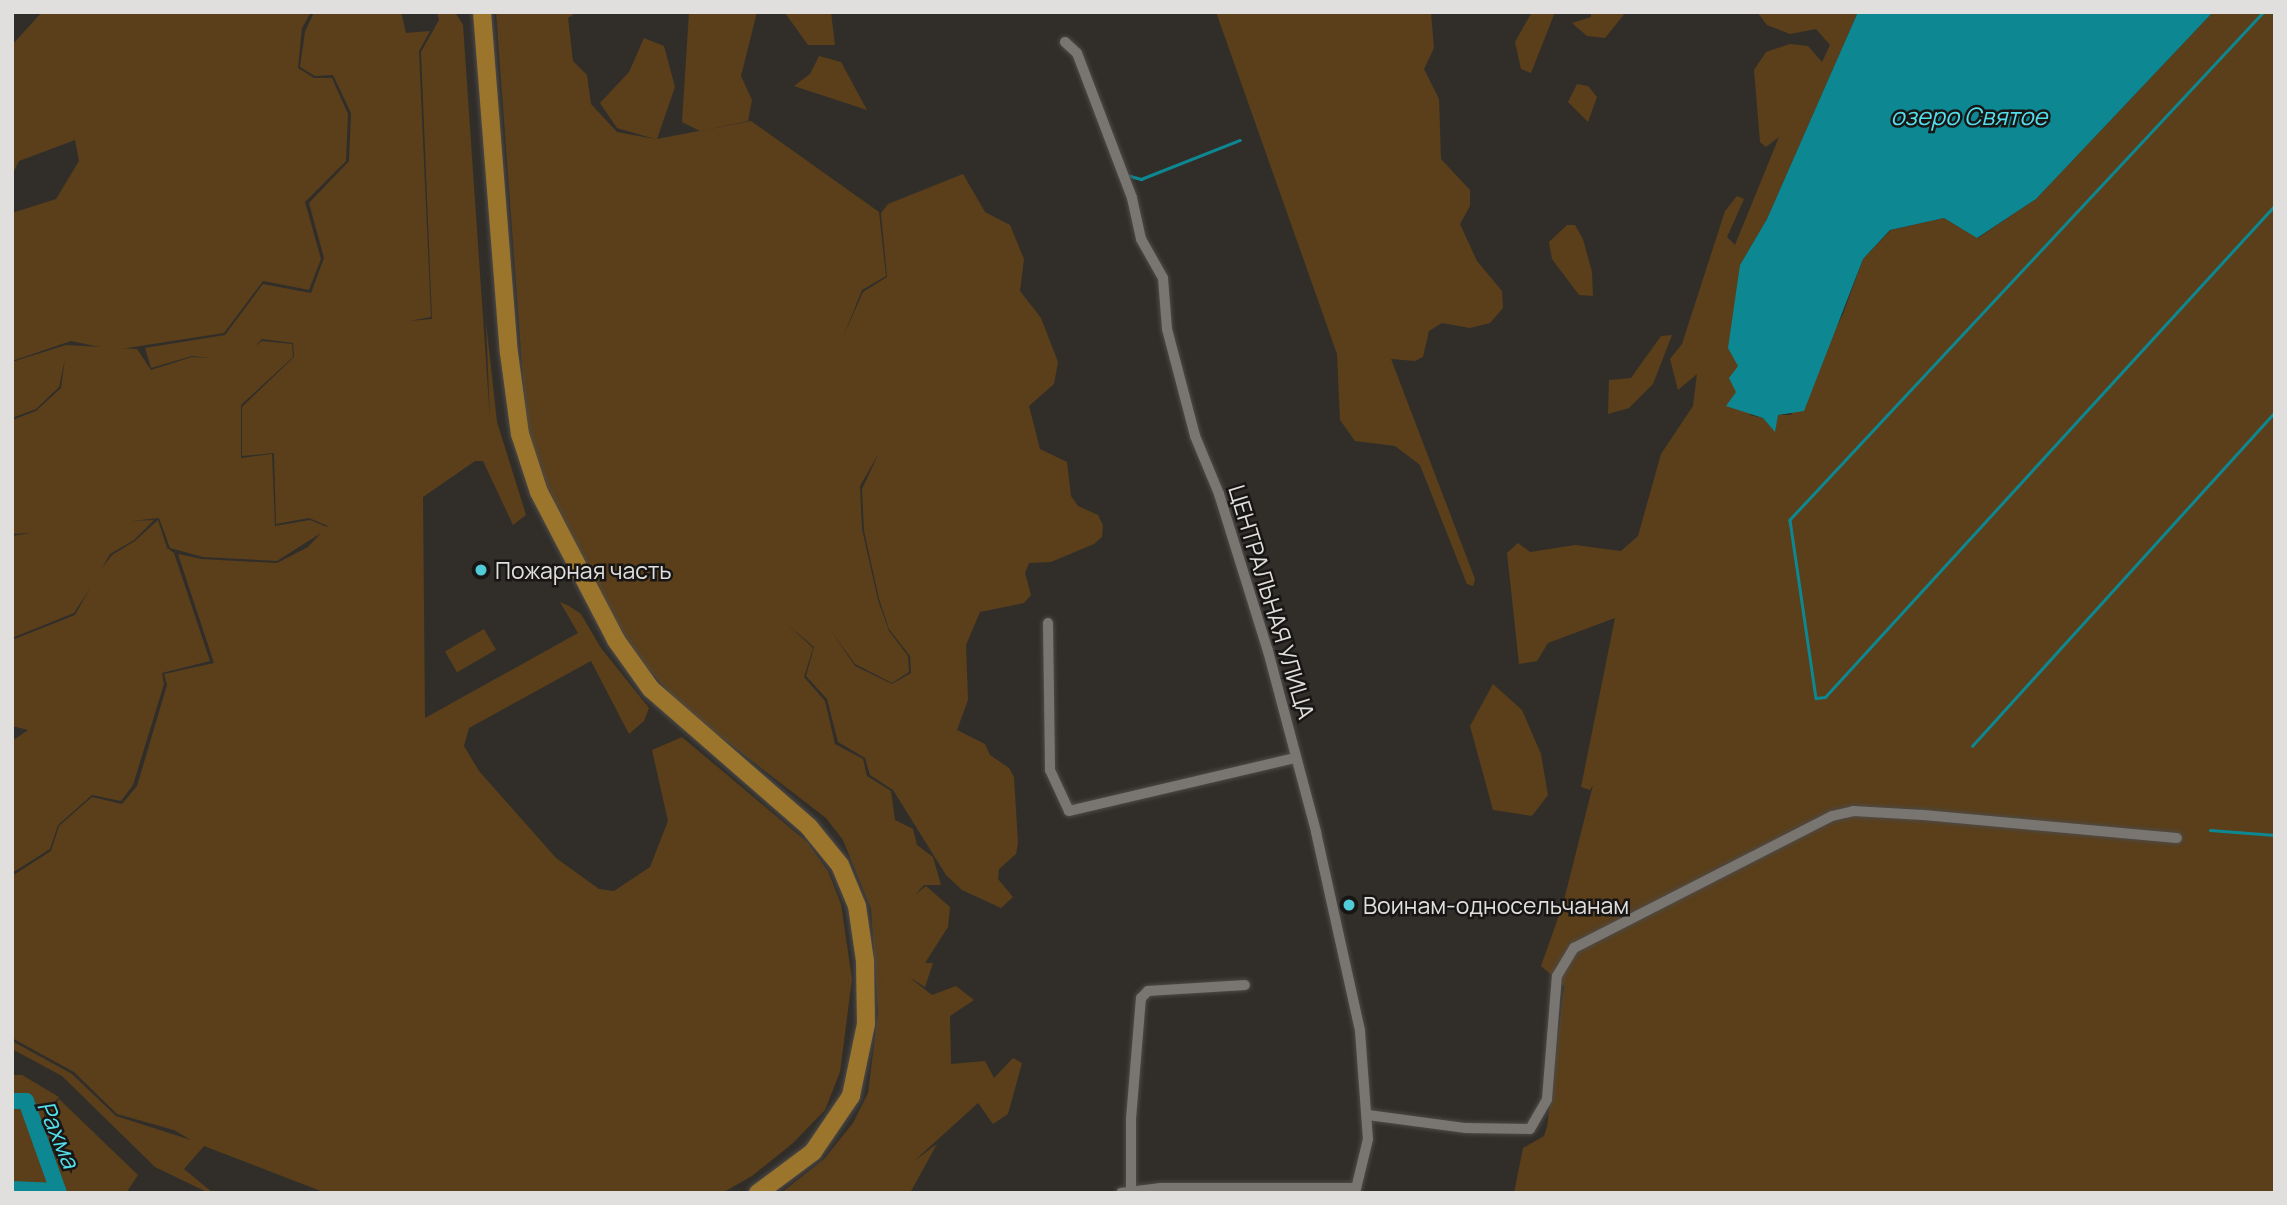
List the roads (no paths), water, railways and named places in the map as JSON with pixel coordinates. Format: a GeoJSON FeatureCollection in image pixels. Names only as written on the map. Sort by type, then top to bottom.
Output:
{"type":"FeatureCollection","features":[{"type":"Feature","properties":{"kind":"main road"},"geometry":{"type":"LineString","coordinates":[[482,12],[510,363],[520,434],[539,492],[616,640],[651,689],[809,827],[840,865],[859,916],[866,1024],[851,1096],[829,1135],[813,1152],[758,1193]]}},
{"type":"Feature","properties":{"kind":"street","name":"ЦЕНТРАЛЬНАЯ УЛИЦА"},"geometry":{"type":"LineString","coordinates":[[1065,42],[1077,54],[1098,118],[1132,198],[1141,239],[1163,278],[1167,329],[1195,436],[1219,494],[1295,758],[1341,933],[1360,1031],[1368,1115],[1363,1166],[1354,1191]]}},
{"type":"Feature","properties":{"kind":"street"},"geometry":{"type":"LineString","coordinates":[[1048,623],[1050,770],[1069,811],[1295,758]]}},
{"type":"Feature","properties":{"kind":"street"},"geometry":{"type":"LineString","coordinates":[[1368,1115],[1466,1128],[1530,1129],[1547,1099],[1557,976],[1574,948],[1832,816],[1853,811],[1923,815],[2177,838]]}},
{"type":"Feature","properties":{"kind":"street"},"geometry":{"type":"LineString","coordinates":[[1245,985],[1148,991],[1141,998],[1126,1191],[1354,1191]]}},
{"type":"Feature","properties":{"kind":"water","name":"озеро Святое"},"geometry":{"type":"Polygon","coordinates":[[[1858,12],[2213,12],[2036,199],[1977,238],[1944,218],[1890,230],[1863,259],[1804,411],[1778,415],[1775,432],[1763,418],[1726,406],[1736,392],[1729,378],[1738,366],[1728,348],[1740,265],[1767,219],[1858,12]]]}},
{"type":"Feature","properties":{"kind":"waterway"},"geometry":{"type":"LineString","coordinates":[[2264,12],[1790,520],[1816,698],[1825,697],[2275,205]]}},
{"type":"Feature","properties":{"kind":"waterway"},"geometry":{"type":"LineString","coordinates":[[1127,175],[1141,179],[1240,140]]}},
{"type":"Feature","properties":{"kind":"waterway"},"geometry":{"type":"LineString","coordinates":[[1972,746],[2275,412]]}},
{"type":"Feature","properties":{"kind":"waterway"},"geometry":{"type":"LineString","coordinates":[[2210,830],[2275,835]]}},
{"type":"Feature","properties":{"kind":"waterway","name":"Рахма"},"geometry":{"type":"LineString","coordinates":[[12,1101],[26,1101],[59,1193]]}},
{"type":"Feature","properties":{"kind":"waterway"},"geometry":{"type":"LineString","coordinates":[[12,1189],[58,1191]]}},
{"type":"Feature","properties":{"kind":"place","name":"Пожарная часть"},"geometry":{"type":"Point","coordinates":[481,570]}},
{"type":"Feature","properties":{"kind":"place","name":"Воинам-односельчанам"},"geometry":{"type":"Point","coordinates":[1349,905]}}]}
